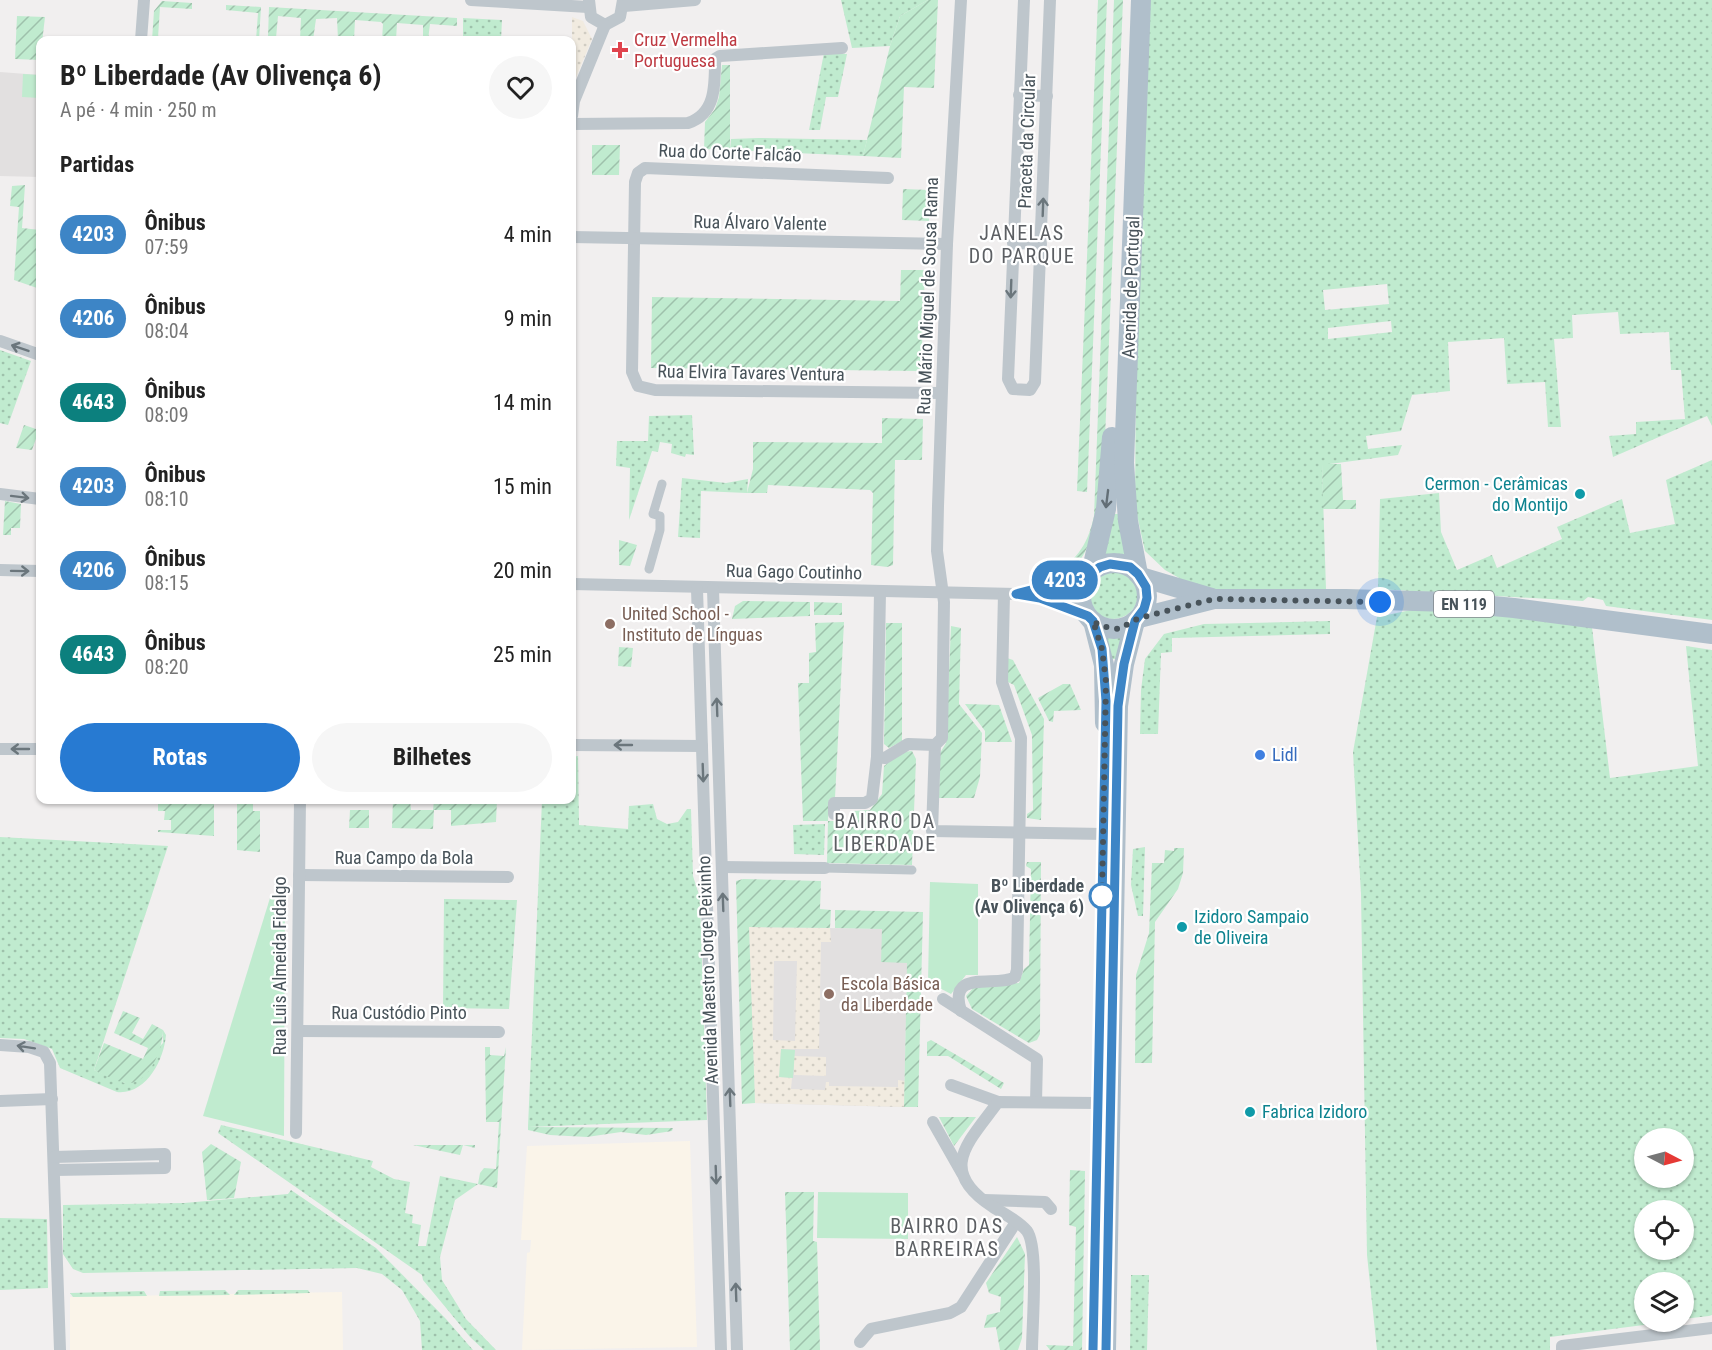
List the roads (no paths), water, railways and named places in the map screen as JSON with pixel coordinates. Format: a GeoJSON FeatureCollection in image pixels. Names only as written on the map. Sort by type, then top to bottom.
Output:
{"type":"FeatureCollection","features":[{"type":"Feature","properties":{"kind":"main road","name":"Avenida de Portugal"},"geometry":{"type":"LineString","coordinates":[[1090,574],[1106,509],[1112,453],[1129,0]]}},
{"type":"Feature","properties":{"kind":"main road","name":"Avenida de Portugal"},"geometry":{"type":"LineString","coordinates":[[1140,575],[1128,521],[1124,463],[1141,0]]}},
{"type":"Feature","properties":{"kind":"main road"},"geometry":{"type":"LineString","coordinates":[[1093,1350],[1106,682],[1102,649],[1082,596],[1090,574],[1110,564],[1130,567],[1140,575],[1147,598],[1137,620],[1124,664],[1118,706],[1106,1350]]}},
{"type":"Feature","properties":{"kind":"main road","name":"EN 119"},"geometry":{"type":"LineString","coordinates":[[1140,575],[1214,599]]}},
{"type":"Feature","properties":{"kind":"main road","name":"EN 119"},"geometry":{"type":"LineString","coordinates":[[1137,620],[1214,599],[1450,602],[1712,634]]}},
{"type":"Feature","properties":{"kind":"main road"},"geometry":{"type":"LineString","coordinates":[[1090,619],[1101,626],[1119,629],[1137,620]]}},
{"type":"Feature","properties":{"kind":"street"},"geometry":{"type":"LineString","coordinates":[[141,36],[144,0]]}},
{"type":"Feature","properties":{"kind":"street"},"geometry":{"type":"LineString","coordinates":[[471,0],[588,3],[591,17],[605,25]]}},
{"type":"Feature","properties":{"kind":"street"},"geometry":{"type":"LineString","coordinates":[[576,96],[605,25],[616,21],[623,3],[695,0]]}},
{"type":"Feature","properties":{"kind":"street","name":"Rua Mário Miguel de Sousa Rama"},"geometry":{"type":"LineString","coordinates":[[961,0],[941,393],[937,551],[944,625],[942,738],[935,745],[932,831],[1020,833]]}},
{"type":"Feature","properties":{"kind":"street"},"geometry":{"type":"LineString","coordinates":[[1024,0],[1013,243],[1041,244]]}},
{"type":"Feature","properties":{"kind":"street","name":"Praceta da Circular"},"geometry":{"type":"LineString","coordinates":[[1013,243],[1008,379],[1012,389],[1030,390],[1035,382],[1050,0]]}},
{"type":"Feature","properties":{"kind":"street"},"geometry":{"type":"LineString","coordinates":[[576,124],[688,123],[700,119],[710,104],[713,97],[715,59],[720,56],[842,48]]}},
{"type":"Feature","properties":{"kind":"street"},"geometry":{"type":"LineString","coordinates":[[1019,95],[1047,96]]}},
{"type":"Feature","properties":{"kind":"street","name":"Rua do Corte Falcão"},"geometry":{"type":"LineString","coordinates":[[634,239],[635,182],[638,173],[645,168],[888,178]]}},
{"type":"Feature","properties":{"kind":"street","name":"Rua Álvaro Valente"},"geometry":{"type":"LineString","coordinates":[[576,237],[947,244]]}},
{"type":"Feature","properties":{"kind":"street","name":"Rua Elvira Tavares Ventura"},"geometry":{"type":"LineString","coordinates":[[634,239],[633,372],[638,386],[655,390],[941,393]]}},
{"type":"Feature","properties":{"kind":"street"},"geometry":{"type":"LineString","coordinates":[[0,341],[36,354]]}},
{"type":"Feature","properties":{"kind":"street"},"geometry":{"type":"LineString","coordinates":[[649,569],[660,530],[660,516],[653,514],[662,484]]}},
{"type":"Feature","properties":{"kind":"street"},"geometry":{"type":"LineString","coordinates":[[0,494],[36,498]]}},
{"type":"Feature","properties":{"kind":"street"},"geometry":{"type":"LineString","coordinates":[[0,570],[36,571]]}},
{"type":"Feature","properties":{"kind":"street","name":"Rua Gago Coutinho"},"geometry":{"type":"LineString","coordinates":[[1010,594],[1090,574]]}},
{"type":"Feature","properties":{"kind":"street","name":"Rua Gago Coutinho"},"geometry":{"type":"LineString","coordinates":[[576,584],[697,589],[1010,594],[1040,598],[1090,619]]}},
{"type":"Feature","properties":{"kind":"street","name":"Avenida Maestro Jorge Peixinho"},"geometry":{"type":"LineString","coordinates":[[697,589],[721,1350]]}},
{"type":"Feature","properties":{"kind":"street","name":"Avenida Maestro Jorge Peixinho"},"geometry":{"type":"LineString","coordinates":[[713,589],[737,1350]]}},
{"type":"Feature","properties":{"kind":"street"},"geometry":{"type":"LineString","coordinates":[[834,814],[834,803],[865,804],[872,799],[877,757],[880,592]]}},
{"type":"Feature","properties":{"kind":"street"},"geometry":{"type":"LineString","coordinates":[[961,1011],[958,1000],[962,988],[973,980],[1009,980],[1015,977],[1021,738],[1002,682],[1010,594]]}},
{"type":"Feature","properties":{"kind":"street"},"geometry":{"type":"LineString","coordinates":[[877,757],[885,758],[908,744],[935,745]]}},
{"type":"Feature","properties":{"kind":"street"},"geometry":{"type":"LineString","coordinates":[[576,745],[702,746]]}},
{"type":"Feature","properties":{"kind":"street"},"geometry":{"type":"LineString","coordinates":[[0,749],[36,749]]}},
{"type":"Feature","properties":{"kind":"street","name":"Rua Luis Almeida Fidalgo"},"geometry":{"type":"LineString","coordinates":[[296,1133],[300,804]]}},
{"type":"Feature","properties":{"kind":"street"},"geometry":{"type":"LineString","coordinates":[[1020,833],[1104,834]]}},
{"type":"Feature","properties":{"kind":"street"},"geometry":{"type":"LineString","coordinates":[[722,867],[912,870]]}},
{"type":"Feature","properties":{"kind":"street","name":"Rua Campo da Bola"},"geometry":{"type":"LineString","coordinates":[[299,875],[508,877]]}},
{"type":"Feature","properties":{"kind":"street"},"geometry":{"type":"LineString","coordinates":[[943,999],[1036,1059],[1036,1102]]}},
{"type":"Feature","properties":{"kind":"street","name":"Rua Custódio Pinto"},"geometry":{"type":"LineString","coordinates":[[298,1030],[499,1032]]}},
{"type":"Feature","properties":{"kind":"street"},"geometry":{"type":"LineString","coordinates":[[0,1045],[29,1047],[44,1052],[50,1062],[60,1350]]}},
{"type":"Feature","properties":{"kind":"street"},"geometry":{"type":"LineString","coordinates":[[951,1085],[998,1102],[1098,1103]]}},
{"type":"Feature","properties":{"kind":"street"},"geometry":{"type":"LineString","coordinates":[[0,1101],[52,1099]]}},
{"type":"Feature","properties":{"kind":"street"},"geometry":{"type":"LineString","coordinates":[[962,1173],[964,1148],[998,1102]]}},
{"type":"Feature","properties":{"kind":"street"},"geometry":{"type":"LineString","coordinates":[[933,1122],[971,1192],[1027,1231],[1033,1249],[1032,1350]]}},
{"type":"Feature","properties":{"kind":"street"},"geometry":{"type":"LineString","coordinates":[[54,1157],[165,1154],[165,1168],[55,1170]]}},
{"type":"Feature","properties":{"kind":"street"},"geometry":{"type":"LineString","coordinates":[[983,1200],[1045,1202],[1051,1209]]}},
{"type":"Feature","properties":{"kind":"street"},"geometry":{"type":"LineString","coordinates":[[860,1342],[871,1329],[950,1313],[961,1307],[1016,1222]]}},
{"type":"Feature","properties":{"kind":"street"},"geometry":{"type":"LineString","coordinates":[[1562,1348],[1712,1328]]}},
{"type":"Feature","properties":{"kind":"place","name":"Cruz Vermelha Portuguesa"},"geometry":{"type":"Point","coordinates":[620,50]}},
{"type":"Feature","properties":{"kind":"place","name":"Cermon - Cerâmicas do Montijo"},"geometry":{"type":"Point","coordinates":[1580,494]}},
{"type":"Feature","properties":{"kind":"place","name":"United School - Instituto de Línguas"},"geometry":{"type":"Point","coordinates":[610,624]}},
{"type":"Feature","properties":{"kind":"place","name":"Lidl"},"geometry":{"type":"Point","coordinates":[1260,755]}},
{"type":"Feature","properties":{"kind":"place","name":"Bº Liberdade (Av Olivença 6)"},"geometry":{"type":"Point","coordinates":[1102,896]}},
{"type":"Feature","properties":{"kind":"place","name":"Izidoro Sampaio de Oliveira"},"geometry":{"type":"Point","coordinates":[1182,927]}},
{"type":"Feature","properties":{"kind":"place","name":"Escola Básica da Liberdade"},"geometry":{"type":"Point","coordinates":[829,994]}},
{"type":"Feature","properties":{"kind":"place","name":"Fabrica Izidoro"},"geometry":{"type":"Point","coordinates":[1250,1112]}},
{"type":"Feature","properties":{"kind":"district","name":"JANELAS DO PARQUE"},"geometry":{"type":"Point","coordinates":[1022,244]}},
{"type":"Feature","properties":{"kind":"district","name":"BAIRRO DA LIBERDADE"},"geometry":{"type":"Point","coordinates":[885,832]}},
{"type":"Feature","properties":{"kind":"district","name":"BAIRRO DAS BARREIRAS"},"geometry":{"type":"Point","coordinates":[947,1238]}}]}
